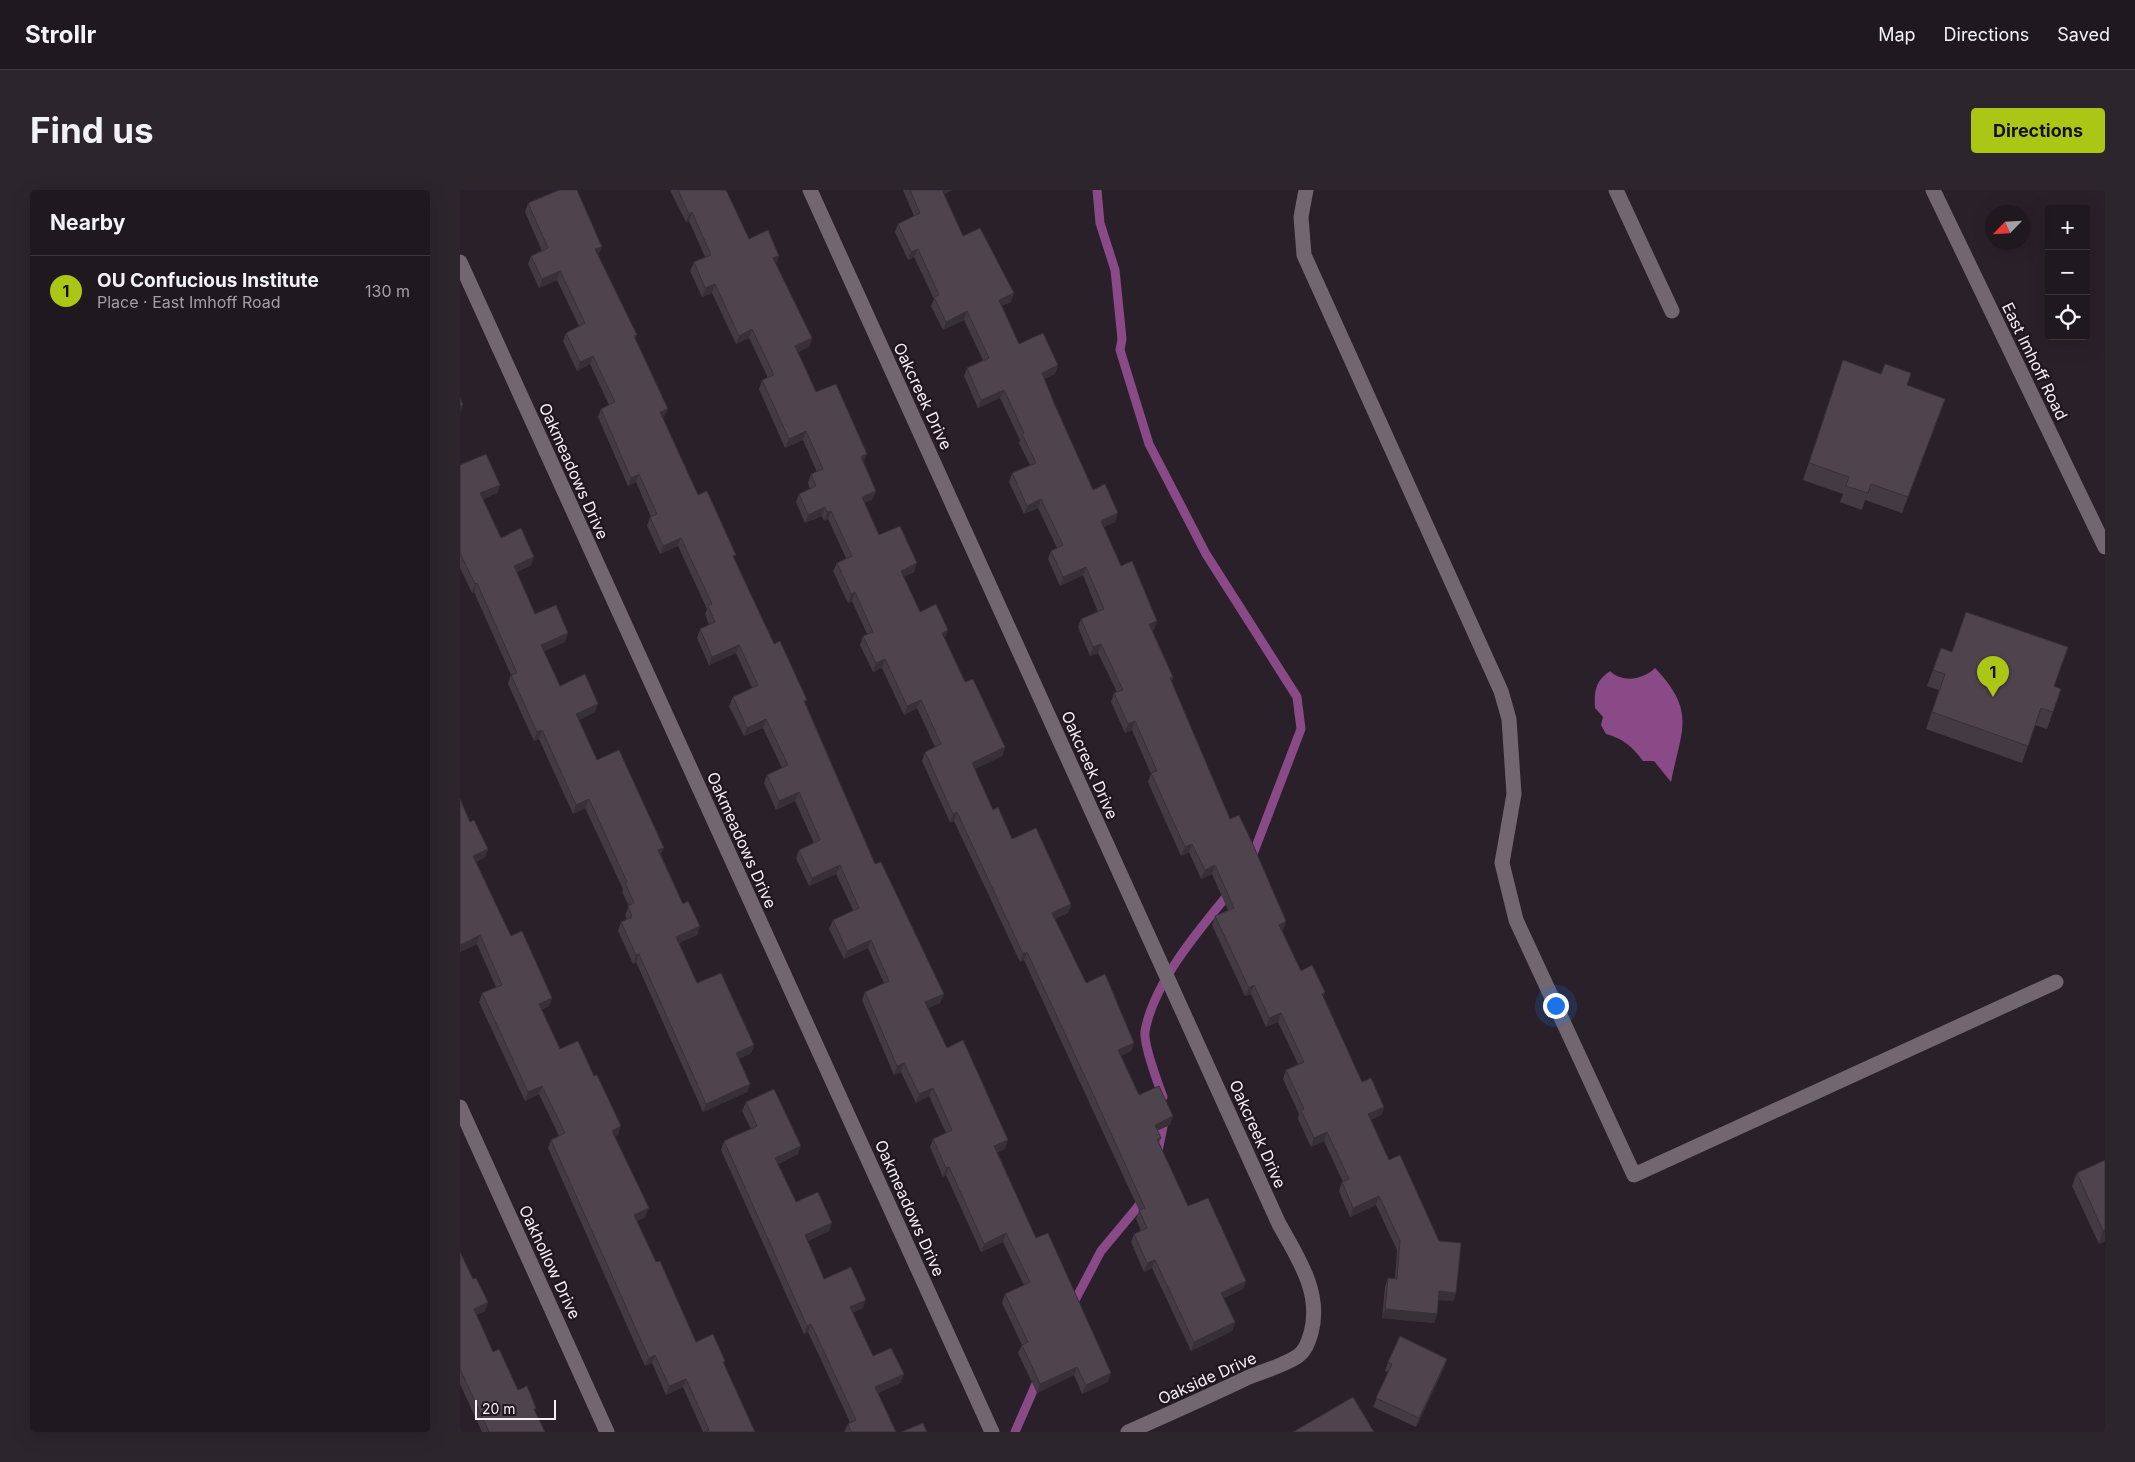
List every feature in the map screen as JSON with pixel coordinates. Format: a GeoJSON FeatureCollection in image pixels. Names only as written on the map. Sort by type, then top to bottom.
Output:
{"type":"FeatureCollection","features":[{"type":"Feature","properties":{"kind":"street","name":"Oakcreek Drive"},"geometry":{"type":"LineString","coordinates":[[810,190],[1279,1224],[1304,1270],[1315,1308],[1307,1346],[1299,1355]]}},
{"type":"Feature","properties":{"kind":"street"},"geometry":{"type":"LineString","coordinates":[[1306,190],[1301,218],[1304,255],[1500,691],[1506,710],[1512,749],[1514,794],[1502,863],[1516,920],[1634,1175],[2056,982]]}},
{"type":"Feature","properties":{"kind":"street"},"geometry":{"type":"LineString","coordinates":[[1616,190],[1672,311]]}},
{"type":"Feature","properties":{"kind":"street","name":"East Imhoff Road"},"geometry":{"type":"LineString","coordinates":[[1933,190],[2105,547]]}},
{"type":"Feature","properties":{"kind":"street","name":"Oakmeadows Drive"},"geometry":{"type":"LineString","coordinates":[[460,262],[992,1432]]}},
{"type":"Feature","properties":{"kind":"street","name":"Oakhollow Drive"},"geometry":{"type":"LineString","coordinates":[[460,1107],[607,1432]]}},
{"type":"Feature","properties":{"kind":"street","name":"Oakside Drive"},"geometry":{"type":"LineString","coordinates":[[1128,1432],[1255,1375],[1281,1366],[1299,1355]]}},
{"type":"Feature","properties":{"kind":"shaded area"},"geometry":{"type":"Polygon","coordinates":[[[1655,668],[1677,697],[1681,710],[1681,735],[1671,782],[1654,761],[1643,761],[1627,744],[1606,734],[1601,725],[1603,717],[1595,708],[1596,687],[1601,679],[1610,671],[1620,677],[1632,678],[1645,675],[1655,668]]]}},
{"type":"Feature","properties":{"kind":"building"},"geometry":{"type":"Polygon","coordinates":[[[559,190],[577,190],[602,247],[595,249],[637,335],[634,336],[668,409],[660,412],[698,495],[707,491],[736,555],[733,556],[774,644],[780,641],[807,700],[804,701],[875,864],[881,862],[944,994],[925,1002],[947,1048],[963,1040],[1008,1140],[994,1146],[1036,1238],[1048,1233],[1111,1373],[1086,1385],[1077,1367],[1040,1384],[1022,1345],[1028,1342],[1005,1294],[1030,1282],[1006,1233],[984,1244],[949,1167],[946,1168],[933,1139],[952,1130],[933,1088],[919,1094],[904,1063],[897,1066],[865,992],[889,981],[871,940],[847,951],[833,920],[859,908],[840,865],[812,878],[799,850],[820,840],[799,792],[779,801],[767,775],[788,765],[766,719],[747,728],[733,697],[758,685],[739,645],[712,657],[700,629],[715,622],[708,606],[712,604],[681,538],[663,546],[650,517],[657,514],[639,474],[631,478],[601,409],[615,402],[593,356],[580,362],[566,333],[585,323],[560,271],[542,279],[531,256],[548,248],[528,203],[559,190]]]}},
{"type":"Feature","properties":{"kind":"building"},"geometry":{"type":"Polygon","coordinates":[[[678,190],[726,190],[749,239],[768,230],[779,256],[773,258],[812,338],[795,346],[816,392],[836,384],[867,454],[861,457],[876,491],[862,497],[879,535],[900,526],[917,563],[901,571],[920,612],[936,604],[948,630],[942,633],[965,682],[973,679],[1005,747],[972,763],[993,810],[998,807],[1012,839],[1036,828],[1071,904],[1052,913],[1086,983],[1105,974],[1134,1043],[1118,1050],[1139,1095],[1159,1086],[1173,1116],[1155,1125],[1161,1138],[1157,1139],[1188,1206],[1208,1198],[1246,1281],[1221,1293],[1235,1322],[1194,1342],[1155,1260],[1147,1263],[1134,1234],[1147,1228],[1139,1210],[1145,1208],[1027,952],[1023,954],[957,812],[953,814],[925,752],[941,744],[921,700],[907,706],[885,659],[876,663],[863,636],[873,632],[855,592],[851,594],[837,563],[852,556],[831,511],[827,512],[825,507],[808,515],[799,494],[816,486],[811,474],[823,469],[806,431],[789,439],[762,380],[774,375],[752,329],[739,336],[715,284],[705,288],[694,262],[711,255],[692,212],[689,214],[678,190]]]}},
{"type":"Feature","properties":{"kind":"building"},"geometry":{"type":"Polygon","coordinates":[[[910,190],[942,190],[963,236],[980,228],[1014,293],[999,300],[1019,344],[1043,333],[1058,365],[1042,373],[1093,490],[1105,484],[1118,513],[1101,521],[1121,566],[1132,561],[1157,621],[1149,624],[1173,677],[1170,678],[1230,819],[1239,815],[1254,847],[1286,921],[1279,925],[1301,971],[1312,965],[1325,992],[1322,994],[1362,1082],[1371,1078],[1384,1107],[1368,1114],[1389,1160],[1400,1155],[1439,1241],[1461,1243],[1456,1293],[1439,1291],[1437,1314],[1385,1309],[1388,1278],[1397,1279],[1400,1241],[1379,1196],[1353,1208],[1342,1182],[1349,1179],[1327,1132],[1314,1138],[1301,1110],[1304,1109],[1286,1070],[1304,1062],[1281,1013],[1269,1018],[1254,985],[1249,988],[1215,916],[1234,908],[1215,865],[1205,870],[1192,844],[1185,847],[1151,773],[1157,771],[1135,721],[1128,724],[1114,693],[1123,690],[1101,644],[1093,647],[1081,619],[1104,609],[1086,567],[1063,577],[1051,551],[1063,545],[1041,499],[1027,506],[1012,473],[1036,463],[1004,390],[981,400],[967,368],[989,358],[967,311],[946,322],[934,297],[939,295],[918,249],[911,252],[898,224],[920,213],[910,190]]]}},
{"type":"Feature","properties":{"kind":"building"},"geometry":{"type":"Polygon","coordinates":[[[1843,360],[1881,374],[1885,364],[1911,373],[1907,385],[1945,399],[1908,497],[1871,484],[1868,493],[1846,486],[1849,477],[1809,463],[1843,360]]]}},
{"type":"Feature","properties":{"kind":"building"},"geometry":{"type":"Polygon","coordinates":[[[486,454],[500,485],[480,493],[501,538],[521,528],[534,557],[514,566],[535,614],[556,605],[568,633],[541,645],[560,686],[585,674],[598,704],[576,714],[597,760],[619,750],[664,848],[658,850],[683,904],[688,901],[700,926],[676,937],[697,983],[721,973],[754,1045],[736,1053],[750,1084],[706,1104],[639,954],[636,955],[621,922],[632,917],[628,906],[634,903],[625,883],[627,882],[589,799],[576,805],[542,730],[537,732],[511,675],[517,673],[477,583],[475,584],[460,553],[460,465],[486,454]]]}},
{"type":"Feature","properties":{"kind":"building"},"geometry":{"type":"Polygon","coordinates":[[[1966,612],[2068,647],[2054,686],[2061,689],[2053,712],[2041,708],[2028,746],[1932,712],[1945,674],[1933,670],[1941,648],[1952,652],[1966,612]]]}},
{"type":"Feature","properties":{"kind":"building"},"geometry":{"type":"Polygon","coordinates":[[[460,799],[470,822],[474,820],[488,849],[473,856],[511,936],[522,931],[552,998],[539,1004],[560,1049],[578,1041],[594,1076],[597,1075],[621,1126],[612,1131],[649,1208],[634,1215],[656,1262],[660,1261],[696,1342],[713,1334],[725,1361],[723,1362],[755,1432],[704,1432],[709,1430],[686,1379],[669,1386],[655,1355],[649,1358],[551,1140],[565,1133],[542,1086],[528,1092],[482,993],[502,985],[480,935],[461,945],[460,943],[460,799]]]}},
{"type":"Feature","properties":{"kind":"building"},"geometry":{"type":"Polygon","coordinates":[[[774,1089],[801,1146],[775,1158],[796,1202],[818,1192],[832,1223],[805,1235],[824,1279],[851,1267],[866,1300],[850,1307],[873,1356],[891,1348],[904,1374],[875,1387],[896,1432],[851,1432],[848,1424],[856,1420],[811,1324],[807,1326],[724,1141],[757,1126],[746,1102],[774,1089]]]}},
{"type":"Feature","properties":{"kind":"building"},"geometry":{"type":"Polygon","coordinates":[[[2105,1160],[2105,1230],[2103,1231],[2077,1173],[2105,1160]]]}},
{"type":"Feature","properties":{"kind":"building"},"geometry":{"type":"Polygon","coordinates":[[[460,1252],[473,1279],[476,1278],[488,1302],[474,1309],[493,1352],[499,1349],[518,1390],[527,1386],[536,1408],[534,1409],[545,1432],[489,1432],[460,1369],[460,1252]]]}},
{"type":"Feature","properties":{"kind":"building"},"geometry":{"type":"Polygon","coordinates":[[[1400,1336],[1447,1359],[1419,1418],[1376,1398],[1392,1364],[1388,1362],[1400,1336]]]}},
{"type":"Feature","properties":{"kind":"building"},"geometry":{"type":"Polygon","coordinates":[[[1353,1397],[1374,1432],[1293,1432],[1353,1397]]]}},
{"type":"Feature","properties":{"kind":"building"},"geometry":{"type":"Polygon","coordinates":[[[923,1423],[927,1432],[901,1432],[923,1423]]]}},
{"type":"Feature","properties":{"kind":"waterway"},"geometry":{"type":"LineString","coordinates":[[1097,190],[1100,223],[1115,270],[1122,339],[1120,350],[1149,444],[1206,554],[1297,697],[1301,729],[1250,862]]}},
{"type":"Feature","properties":{"kind":"waterway"},"geometry":{"type":"LineString","coordinates":[[1163,1097],[1146,1045],[1145,1031],[1150,1013],[1158,994],[1179,957],[1230,892]]}},
{"type":"Feature","properties":{"kind":"waterway"},"geometry":{"type":"LineString","coordinates":[[1157,1156],[1165,1117]]}},
{"type":"Feature","properties":{"kind":"waterway"},"geometry":{"type":"LineString","coordinates":[[1072,1306],[1101,1251],[1143,1199]]}},
{"type":"Feature","properties":{"kind":"waterway"},"geometry":{"type":"LineString","coordinates":[[1015,1432],[1039,1377]]}},
{"type":"Feature","properties":{"kind":"place","name":"OU Confucious Institute"},"geometry":{"type":"Point","coordinates":[1993,697]}}]}
